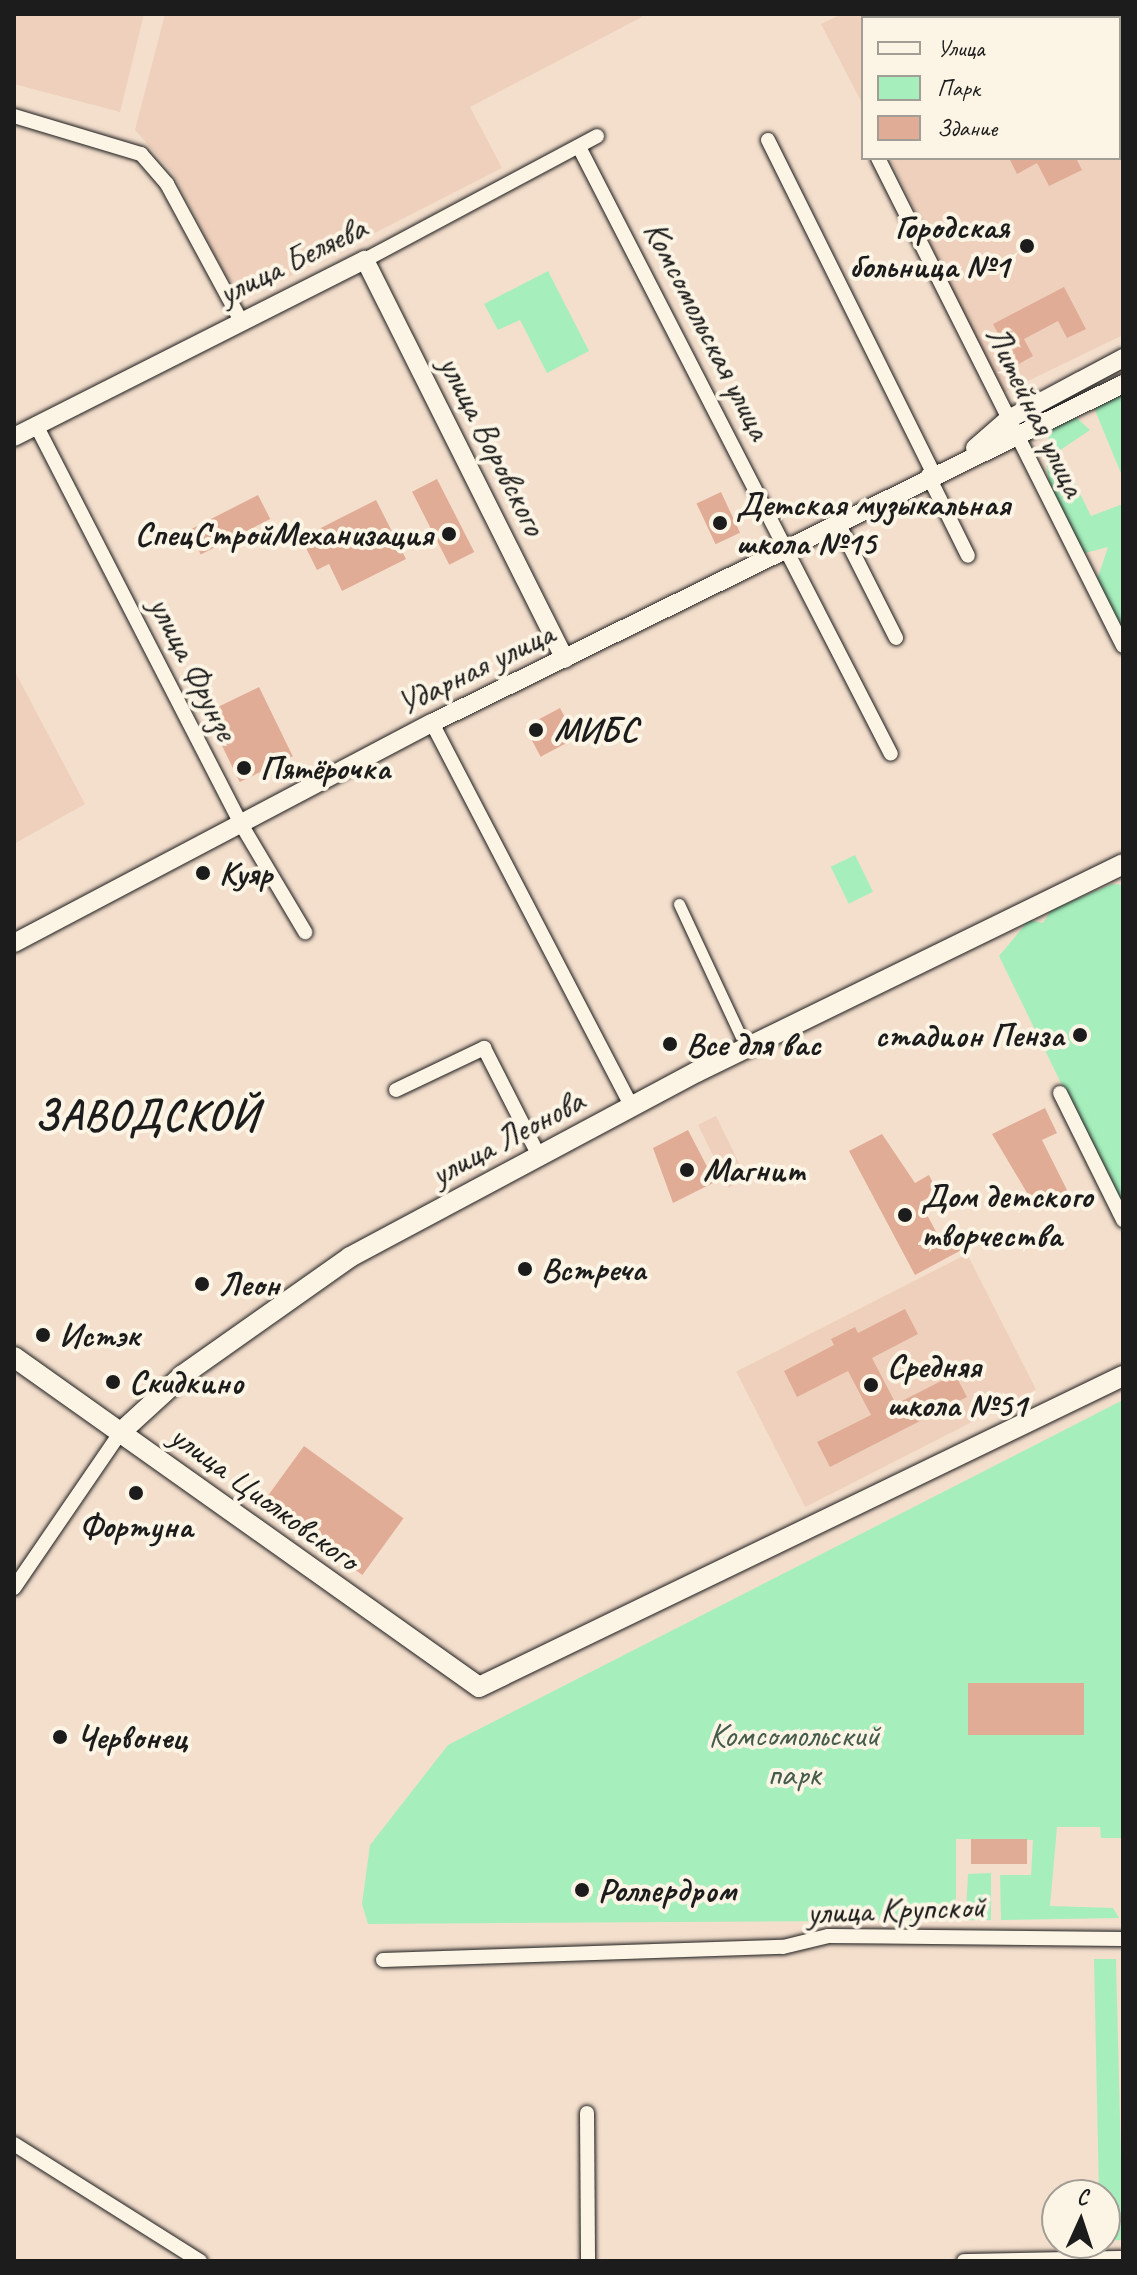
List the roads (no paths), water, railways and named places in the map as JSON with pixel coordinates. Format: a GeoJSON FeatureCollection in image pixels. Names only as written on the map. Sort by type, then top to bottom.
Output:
{"type":"FeatureCollection","features":[{"type":"Feature","properties":{"kind":"main road","name":"улица Леонова"},"geometry":{"type":"LineString","coordinates":[[120,1433],[183,1375],[350,1257],[632,1107],[1123,864]]}},
{"type":"Feature","properties":{"kind":"main road","name":"улица Циолковского"},"geometry":{"type":"LineString","coordinates":[[14,1357],[479,1687],[1123,1376]]}},
{"type":"Feature","properties":{"kind":"street"},"geometry":{"type":"LineString","coordinates":[[14,116],[141,154],[174,195],[241,321]]}},
{"type":"Feature","properties":{"kind":"street","name":"улица Беляева"},"geometry":{"type":"LineString","coordinates":[[14,437],[365,260],[597,136]]}},
{"type":"Feature","properties":{"kind":"street"},"geometry":{"type":"LineString","coordinates":[[768,140],[968,556]]}},
{"type":"Feature","properties":{"kind":"street","name":"Комсомольская улица"},"geometry":{"type":"LineString","coordinates":[[579,147],[787,546],[891,754]]}},
{"type":"Feature","properties":{"kind":"street","name":"Литейная улица"},"geometry":{"type":"LineString","coordinates":[[879,160],[1014,438],[1123,646]]}},
{"type":"Feature","properties":{"kind":"street","name":"улица Воровского"},"geometry":{"type":"LineString","coordinates":[[365,260],[565,659]]}},
{"type":"Feature","properties":{"kind":"street","name":"Ударная улица"},"geometry":{"type":"LineString","coordinates":[[967,455],[1007,420],[1123,358]]}},
{"type":"Feature","properties":{"kind":"street","name":"Ударная улица"},"geometry":{"type":"LineString","coordinates":[[14,943],[432,723],[967,455],[1014,438],[1123,384]]}},
{"type":"Feature","properties":{"kind":"street","name":"улица Фрунзе"},"geometry":{"type":"LineString","coordinates":[[37,427],[241,824],[305,932]]}},
{"type":"Feature","properties":{"kind":"street"},"geometry":{"type":"LineString","coordinates":[[837,521],[896,638]]}},
{"type":"Feature","properties":{"kind":"street"},"geometry":{"type":"LineString","coordinates":[[432,723],[632,1107]]}},
{"type":"Feature","properties":{"kind":"street"},"geometry":{"type":"LineString","coordinates":[[679,904],[740,1035]]}},
{"type":"Feature","properties":{"kind":"street"},"geometry":{"type":"LineString","coordinates":[[396,1090],[484,1048],[539,1156]]}},
{"type":"Feature","properties":{"kind":"street"},"geometry":{"type":"LineString","coordinates":[[1060,1093],[1123,1220]]}},
{"type":"Feature","properties":{"kind":"street","name":"улица Леонова"},"geometry":{"type":"LineString","coordinates":[[14,1588],[120,1433]]}},
{"type":"Feature","properties":{"kind":"street","name":"улица Крупской"},"geometry":{"type":"LineString","coordinates":[[383,1960],[783,1947],[828,1936],[1123,1939]]}},
{"type":"Feature","properties":{"kind":"street"},"geometry":{"type":"LineString","coordinates":[[587,2113],[588,2261]]}},
{"type":"Feature","properties":{"kind":"street"},"geometry":{"type":"LineString","coordinates":[[14,2144],[200,2261]]}},
{"type":"Feature","properties":{"kind":"street"},"geometry":{"type":"LineString","coordinates":[[964,2261],[1123,2258]]}},
{"type":"Feature","properties":{"kind":"place","name":"Городская больница №1"},"geometry":{"type":"Point","coordinates":[1027,246]}},
{"type":"Feature","properties":{"kind":"place","name":"Детская музыкальная школа №15"},"geometry":{"type":"Point","coordinates":[720,523]}},
{"type":"Feature","properties":{"kind":"place","name":"СпецСтройМеханизация"},"geometry":{"type":"Point","coordinates":[449,534]}},
{"type":"Feature","properties":{"kind":"place","name":"МИБС"},"geometry":{"type":"Point","coordinates":[536,730]}},
{"type":"Feature","properties":{"kind":"place","name":"Пятёрочка"},"geometry":{"type":"Point","coordinates":[244,768]}},
{"type":"Feature","properties":{"kind":"place","name":"Куяр"},"geometry":{"type":"Point","coordinates":[203,873]}},
{"type":"Feature","properties":{"kind":"place","name":"стадион Пенза"},"geometry":{"type":"Point","coordinates":[1080,1035]}},
{"type":"Feature","properties":{"kind":"place","name":"Все для вас"},"geometry":{"type":"Point","coordinates":[670,1044]}},
{"type":"Feature","properties":{"kind":"place","name":"Магнит"},"geometry":{"type":"Point","coordinates":[687,1170]}},
{"type":"Feature","properties":{"kind":"place","name":"Дом детского творчества"},"geometry":{"type":"Point","coordinates":[905,1215]}},
{"type":"Feature","properties":{"kind":"place","name":"Встреча"},"geometry":{"type":"Point","coordinates":[525,1269]}},
{"type":"Feature","properties":{"kind":"place","name":"Леон"},"geometry":{"type":"Point","coordinates":[202,1284]}},
{"type":"Feature","properties":{"kind":"place","name":"Истэк"},"geometry":{"type":"Point","coordinates":[43,1335]}},
{"type":"Feature","properties":{"kind":"place","name":"Скидкино"},"geometry":{"type":"Point","coordinates":[113,1382]}},
{"type":"Feature","properties":{"kind":"place","name":"Средняя школа №51"},"geometry":{"type":"Point","coordinates":[871,1385]}},
{"type":"Feature","properties":{"kind":"place","name":"Фортуна"},"geometry":{"type":"Point","coordinates":[136,1493]}},
{"type":"Feature","properties":{"kind":"place","name":"Червонец"},"geometry":{"type":"Point","coordinates":[60,1737]}},
{"type":"Feature","properties":{"kind":"place","name":"Роллердром"},"geometry":{"type":"Point","coordinates":[582,1890]}},
{"type":"Feature","properties":{"kind":"district","name":"ЗАВОДСКОЙ"},"geometry":{"type":"Point","coordinates":[147,1116]}},
{"type":"Feature","properties":{"kind":"park label","name":"Комсомольский парк"},"geometry":{"type":"Point","coordinates":[794,1754]}}]}
